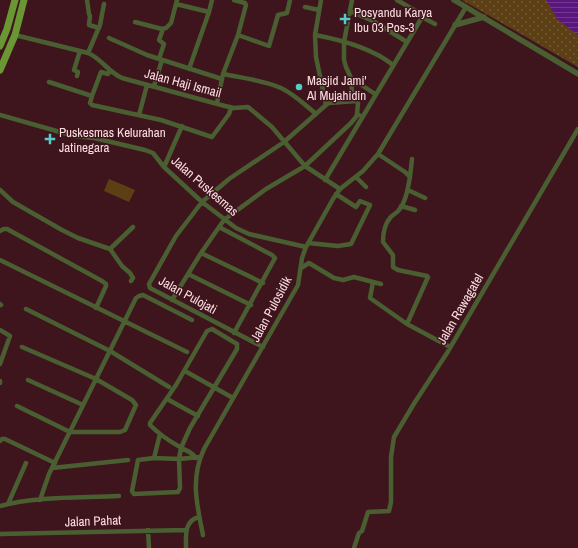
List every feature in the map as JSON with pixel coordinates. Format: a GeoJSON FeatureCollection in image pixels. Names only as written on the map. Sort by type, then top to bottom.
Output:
{"type":"FeatureCollection","features":[{"type":"Feature","properties":{"kind":"main road"},"geometry":{"type":"LineString","coordinates":[[0,46],[8,29],[15,0]]}},
{"type":"Feature","properties":{"kind":"main road"},"geometry":{"type":"LineString","coordinates":[[0,70],[15,35],[24,0]]}},
{"type":"Feature","properties":{"kind":"street"},"geometry":{"type":"LineString","coordinates":[[87,0],[90,16],[89,25],[99,28]]}},
{"type":"Feature","properties":{"kind":"street"},"geometry":{"type":"LineString","coordinates":[[189,69],[212,0]]}},
{"type":"Feature","properties":{"kind":"street"},"geometry":{"type":"LineString","coordinates":[[217,103],[222,76],[238,35],[246,5],[245,3],[234,0]]}},
{"type":"Feature","properties":{"kind":"street"},"geometry":{"type":"LineString","coordinates":[[238,35],[269,46],[278,15],[287,13],[290,0]]}},
{"type":"Feature","properties":{"kind":"street"},"geometry":{"type":"LineString","coordinates":[[321,0],[315,35],[316,64],[326,105]]}},
{"type":"Feature","properties":{"kind":"street"},"geometry":{"type":"LineString","coordinates":[[172,300],[201,253],[224,220],[261,193],[305,166],[356,117],[358,103],[352,94],[350,78],[344,60],[344,42],[352,0]]}},
{"type":"Feature","properties":{"kind":"street"},"geometry":{"type":"LineString","coordinates":[[397,0],[421,14],[422,17],[434,24]]}},
{"type":"Feature","properties":{"kind":"street"},"geometry":{"type":"LineString","coordinates":[[454,0],[578,74]]}},
{"type":"Feature","properties":{"kind":"street"},"geometry":{"type":"LineString","coordinates":[[154,86],[164,44],[159,40],[163,29],[166,28],[171,22],[177,2],[209,12]]}},
{"type":"Feature","properties":{"kind":"street"},"geometry":{"type":"LineString","coordinates":[[88,53],[99,28],[104,4]]}},
{"type":"Feature","properties":{"kind":"street"},"geometry":{"type":"LineString","coordinates":[[305,7],[319,10]]}},
{"type":"Feature","properties":{"kind":"street","name":"Jalan Pulosidik"},"geometry":{"type":"LineString","coordinates":[[203,535],[195,495],[198,458],[298,285],[302,268],[302,258],[306,245],[336,194],[340,189],[356,177],[378,154],[466,7]]}},
{"type":"Feature","properties":{"kind":"street"},"geometry":{"type":"LineString","coordinates":[[350,11],[373,21],[406,42]]}},
{"type":"Feature","properties":{"kind":"street"},"geometry":{"type":"LineString","coordinates":[[325,180],[422,17]]}},
{"type":"Feature","properties":{"kind":"street"},"geometry":{"type":"LineString","coordinates":[[455,25],[484,18]]}},
{"type":"Feature","properties":{"kind":"street"},"geometry":{"type":"LineString","coordinates":[[135,22],[163,29]]}},
{"type":"Feature","properties":{"kind":"street","name":"Jalan Haji Ismail"},"geometry":{"type":"LineString","coordinates":[[15,35],[88,53],[100,60],[110,71],[122,78],[231,108],[245,106],[251,108],[272,127],[305,166],[340,189]]}},
{"type":"Feature","properties":{"kind":"street"},"geometry":{"type":"LineString","coordinates":[[315,35],[369,50],[393,65]]}},
{"type":"Feature","properties":{"kind":"street"},"geometry":{"type":"LineString","coordinates":[[109,38],[189,69],[282,88],[295,96],[316,114]]}},
{"type":"Feature","properties":{"kind":"street"},"geometry":{"type":"LineString","coordinates":[[77,76],[78,72],[74,70],[80,51]]}},
{"type":"Feature","properties":{"kind":"street"},"geometry":{"type":"LineString","coordinates":[[110,71],[108,74],[101,72],[90,103],[92,105],[161,120],[212,137],[229,114],[231,108]]}},
{"type":"Feature","properties":{"kind":"street"},"geometry":{"type":"LineString","coordinates":[[350,78],[376,94]]}},
{"type":"Feature","properties":{"kind":"street"},"geometry":{"type":"LineString","coordinates":[[48,82],[92,96]]}},
{"type":"Feature","properties":{"kind":"street"},"geometry":{"type":"LineString","coordinates":[[139,115],[147,85]]}},
{"type":"Feature","properties":{"kind":"street"},"geometry":{"type":"LineString","coordinates":[[202,202],[229,179],[284,142],[329,103],[356,101]]}},
{"type":"Feature","properties":{"kind":"street"},"geometry":{"type":"LineString","coordinates":[[357,114],[362,116]]}},
{"type":"Feature","properties":{"kind":"street","name":"Jalan Puskesmas"},"geometry":{"type":"LineString","coordinates":[[0,115],[74,136],[94,138],[153,153],[164,167],[202,202],[224,220],[249,234],[306,245],[338,246],[351,244],[370,206],[360,201],[356,207],[336,194]]}},
{"type":"Feature","properties":{"kind":"street"},"geometry":{"type":"LineString","coordinates":[[164,167],[182,126]]}},
{"type":"Feature","properties":{"kind":"street"},"geometry":{"type":"LineString","coordinates":[[345,129],[352,133]]}},
{"type":"Feature","properties":{"kind":"street","name":"Jalan Rawagatel"},"geometry":{"type":"LineString","coordinates":[[354,548],[359,533],[362,531],[368,512],[388,512],[390,509],[391,457],[394,436],[450,347],[578,129]]}},
{"type":"Feature","properties":{"kind":"street"},"geometry":{"type":"LineString","coordinates":[[378,154],[410,177]]}},
{"type":"Feature","properties":{"kind":"street"},"geometry":{"type":"LineString","coordinates":[[407,324],[428,277],[398,270],[393,267],[393,255],[384,245],[383,240],[386,224],[399,210],[408,190],[412,159]]}},
{"type":"Feature","properties":{"kind":"street"},"geometry":{"type":"LineString","coordinates":[[356,177],[366,187]]}},
{"type":"Feature","properties":{"kind":"street"},"geometry":{"type":"LineString","coordinates":[[0,190],[13,202],[62,230],[78,238],[110,249],[122,266],[130,273],[133,278],[131,281]]}},
{"type":"Feature","properties":{"kind":"street"},"geometry":{"type":"LineString","coordinates":[[408,190],[425,198]]}},
{"type":"Feature","properties":{"kind":"street","name":"Jalan Pulojati"},"geometry":{"type":"LineString","coordinates":[[202,202],[176,236],[149,284],[150,288],[263,347]]}},
{"type":"Feature","properties":{"kind":"street"},"geometry":{"type":"LineString","coordinates":[[401,206],[414,210]]}},
{"type":"Feature","properties":{"kind":"street"},"geometry":{"type":"LineString","coordinates":[[110,249],[133,227]]}},
{"type":"Feature","properties":{"kind":"street"},"geometry":{"type":"LineString","coordinates":[[219,227],[275,257],[275,260],[263,283],[234,333]]}},
{"type":"Feature","properties":{"kind":"street"},"geometry":{"type":"LineString","coordinates":[[0,231],[7,229],[106,284],[96,308]]}},
{"type":"Feature","properties":{"kind":"street"},"geometry":{"type":"LineString","coordinates":[[201,253],[263,283]]}},
{"type":"Feature","properties":{"kind":"street"},"geometry":{"type":"LineString","coordinates":[[0,260],[187,352]]}},
{"type":"Feature","properties":{"kind":"street"},"geometry":{"type":"LineString","coordinates":[[302,268],[309,263],[334,278],[343,280],[354,277],[381,284]]}},
{"type":"Feature","properties":{"kind":"street"},"geometry":{"type":"LineString","coordinates":[[188,274],[251,305]]}},
{"type":"Feature","properties":{"kind":"street"},"geometry":{"type":"LineString","coordinates":[[373,282],[370,298],[407,324],[450,347]]}},
{"type":"Feature","properties":{"kind":"street"},"geometry":{"type":"LineString","coordinates":[[40,500],[52,468],[136,298],[143,295],[192,320]]}},
{"type":"Feature","properties":{"kind":"street"},"geometry":{"type":"LineString","coordinates":[[26,309],[110,351],[169,387]]}},
{"type":"Feature","properties":{"kind":"street"},"geometry":{"type":"LineString","coordinates":[[198,458],[179,459],[154,458],[139,459],[137,461],[132,491],[134,494],[178,492],[180,488],[179,459],[181,448],[214,388],[238,349],[237,344],[212,329],[208,331],[167,399],[150,423],[150,425],[160,434],[181,448],[190,451],[198,458]]}},
{"type":"Feature","properties":{"kind":"street"},"geometry":{"type":"LineString","coordinates":[[0,330],[10,336],[0,364]]}},
{"type":"Feature","properties":{"kind":"street"},"geometry":{"type":"LineString","coordinates":[[16,406],[70,432],[120,432],[125,430],[135,408],[135,402],[96,379],[22,347]]}},
{"type":"Feature","properties":{"kind":"street"},"geometry":{"type":"LineString","coordinates":[[184,371],[233,398]]}},
{"type":"Feature","properties":{"kind":"street"},"geometry":{"type":"LineString","coordinates":[[28,380],[83,405]]}},
{"type":"Feature","properties":{"kind":"street"},"geometry":{"type":"LineString","coordinates":[[167,399],[198,416]]}},
{"type":"Feature","properties":{"kind":"street"},"geometry":{"type":"LineString","coordinates":[[154,458],[160,434]]}},
{"type":"Feature","properties":{"kind":"street"},"geometry":{"type":"LineString","coordinates":[[0,440],[5,439],[55,463]]}},
{"type":"Feature","properties":{"kind":"street"},"geometry":{"type":"LineString","coordinates":[[52,468],[128,460]]}},
{"type":"Feature","properties":{"kind":"street"},"geometry":{"type":"LineString","coordinates":[[8,504],[26,463]]}},
{"type":"Feature","properties":{"kind":"street"},"geometry":{"type":"LineString","coordinates":[[0,506],[40,500],[119,496]]}},
{"type":"Feature","properties":{"kind":"street"},"geometry":{"type":"LineString","coordinates":[[186,548],[186,530],[189,523],[199,516]]}},
{"type":"Feature","properties":{"kind":"street"},"geometry":{"type":"LineString","coordinates":[[148,530],[149,548]]}},
{"type":"Feature","properties":{"kind":"street","name":"Jalan Pahat"},"geometry":{"type":"LineString","coordinates":[[0,534],[186,530]]}},
{"type":"Feature","properties":{"kind":"shaded area"},"geometry":{"type":"Polygon","coordinates":[[[462,0],[578,0],[578,67],[462,0]]]}},
{"type":"Feature","properties":{"kind":"shaded area"},"geometry":{"type":"Polygon","coordinates":[[[546,0],[578,0],[578,35],[558,20],[546,0]]]}},
{"type":"Feature","properties":{"kind":"shaded area"},"geometry":{"type":"Polygon","coordinates":[[[109,179],[135,190],[129,202],[104,191],[109,179]]]}},
{"type":"Feature","properties":{"kind":"place","name":"Posyandu Karya Ibu 03 Pos-3"},"geometry":{"type":"Point","coordinates":[345,19]}},
{"type":"Feature","properties":{"kind":"place","name":"Masjid Jami' Al Mujahidin"},"geometry":{"type":"Point","coordinates":[299,87]}},
{"type":"Feature","properties":{"kind":"place","name":"Puskesmas Kelurahan Jatinegara"},"geometry":{"type":"Point","coordinates":[50,139]}}]}
